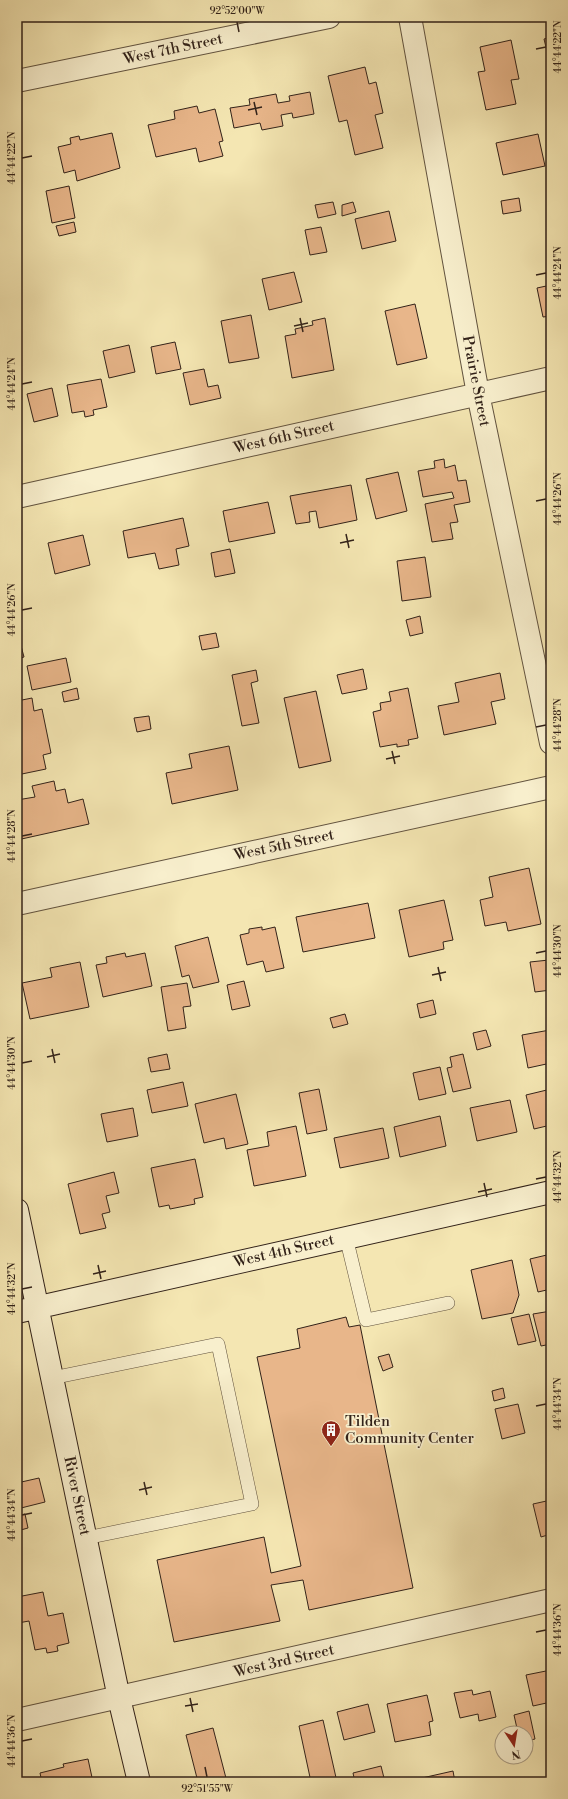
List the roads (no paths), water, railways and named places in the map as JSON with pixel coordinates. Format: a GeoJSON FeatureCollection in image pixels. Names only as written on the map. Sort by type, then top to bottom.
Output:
{"type":"FeatureCollection","features":[{"type":"Feature","properties":{"kind":"street","name":"West 7th Street"},"geometry":{"type":"LineString","coordinates":[[17,81],[329,17]]}},
{"type":"Feature","properties":{"kind":"street","name":"Prairie Street"},"geometry":{"type":"LineString","coordinates":[[410,17],[478,394],[551,743]]}},
{"type":"Feature","properties":{"kind":"street","name":"West 6th Street"},"geometry":{"type":"LineString","coordinates":[[17,497],[551,378]]}},
{"type":"Feature","properties":{"kind":"street","name":"West 5th Street"},"geometry":{"type":"LineString","coordinates":[[17,904],[551,787]]}},
{"type":"Feature","properties":{"kind":"street","name":"West 4th Street"},"geometry":{"type":"LineString","coordinates":[[27,1310],[551,1192]]}},
{"type":"Feature","properties":{"kind":"street","name":"River Street"},"geometry":{"type":"LineString","coordinates":[[17,1210],[27,1310],[52,1378],[119,1698],[139,1782]]}},
{"type":"Feature","properties":{"kind":"street","name":"West 3rd Street"},"geometry":{"type":"LineString","coordinates":[[17,1720],[551,1600]]}},
{"type":"Feature","properties":{"kind":"lane"},"geometry":{"type":"LineString","coordinates":[[346,1237],[366,1320],[448,1303]]}},
{"type":"Feature","properties":{"kind":"lane"},"geometry":{"type":"LineString","coordinates":[[52,1378],[218,1344],[252,1504],[86,1538]]}},
{"type":"Feature","properties":{"kind":"place","name":"Tilden Community Center"},"geometry":{"type":"Point","coordinates":[331,1447]}}]}
